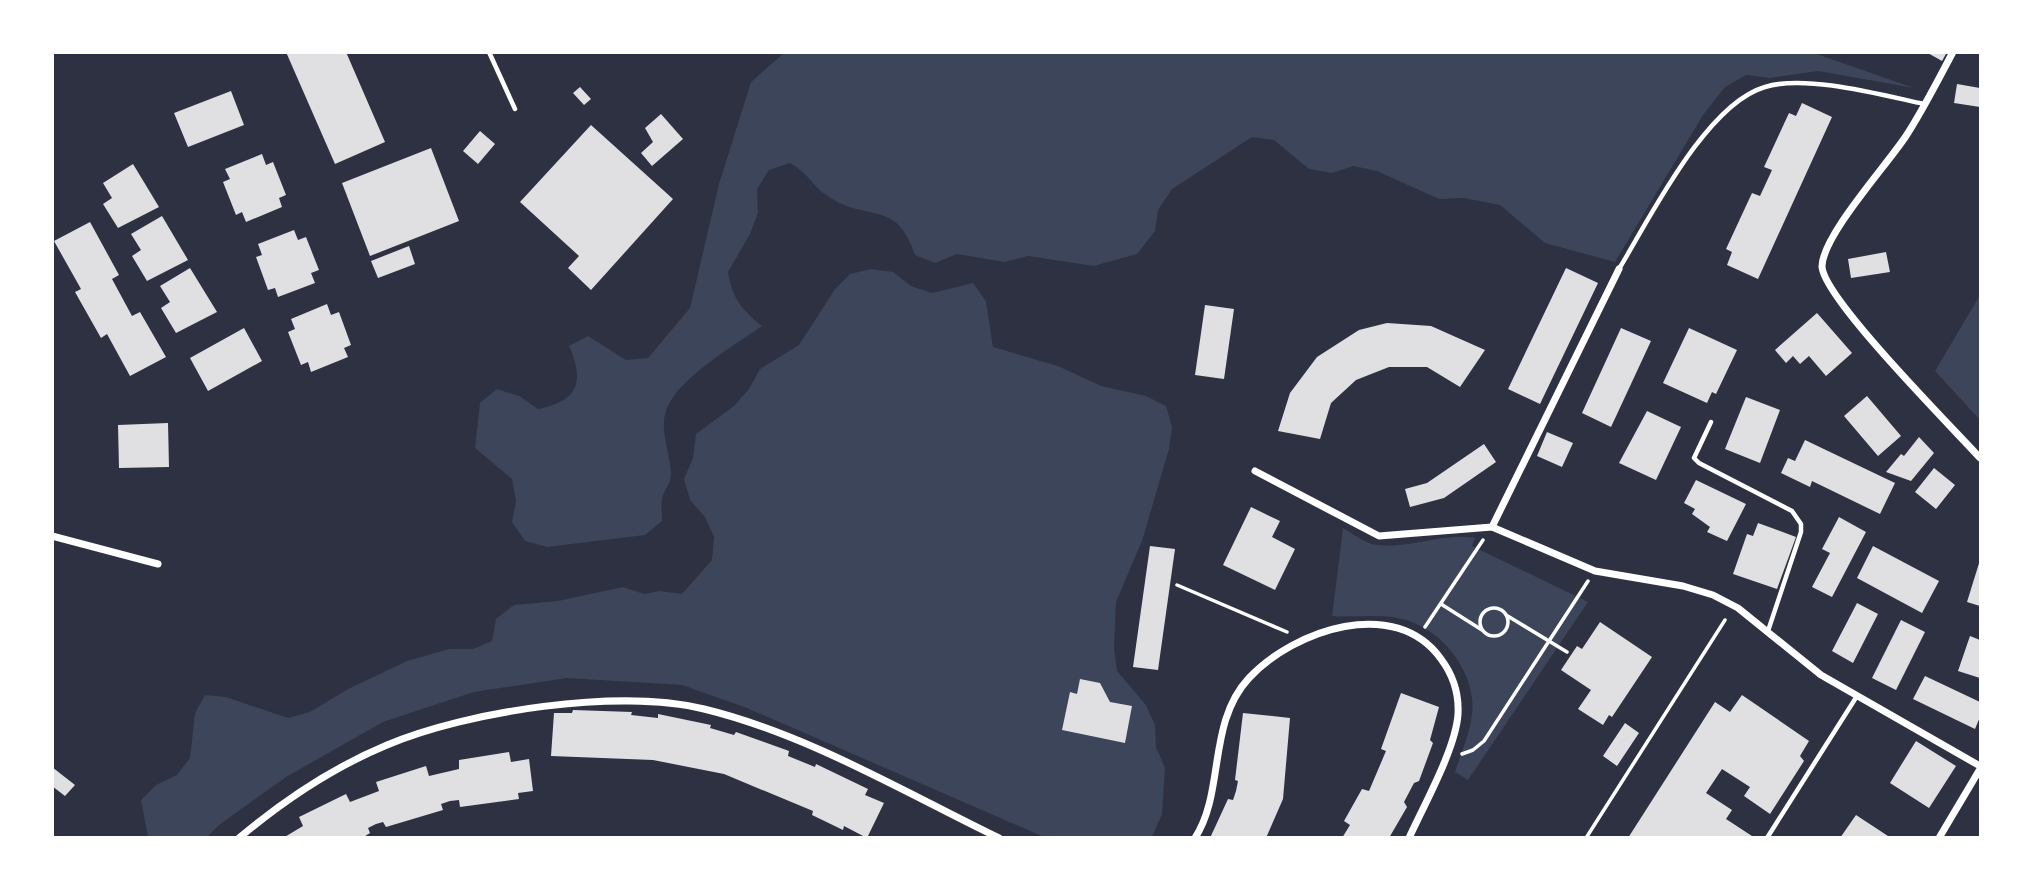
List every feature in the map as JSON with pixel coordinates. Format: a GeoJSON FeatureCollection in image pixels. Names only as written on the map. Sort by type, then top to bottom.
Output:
{"type":"FeatureCollection","features":[{"type":"Feature","properties":{"kind":"street"},"geometry":{"type":"LineString","coordinates":[[1953,52],[1906,136],[1856,202],[1831,243],[1822,264],[1824,277],[1845,310],[1980,458]]}},
{"type":"Feature","properties":{"kind":"street"},"geometry":{"type":"LineString","coordinates":[[1492,527],[1619,269]]}},
{"type":"Feature","properties":{"kind":"street"},"geometry":{"type":"LineString","coordinates":[[1255,471],[1379,536],[1492,527],[1595,571],[1713,594],[1738,608],[1821,675],[1980,767],[1938,838]]}},
{"type":"Feature","properties":{"kind":"street"},"geometry":{"type":"LineString","coordinates":[[52,536],[158,564]]}},
{"type":"Feature","properties":{"kind":"street"},"geometry":{"type":"LineString","coordinates":[[1195,838],[1206,814],[1224,724],[1236,694],[1267,662],[1305,640],[1343,626],[1368,624],[1391,628],[1419,639],[1447,667],[1455,689],[1458,715],[1446,753],[1409,838]]}},
{"type":"Feature","properties":{"kind":"street"},"geometry":{"type":"LineString","coordinates":[[239,838],[325,777],[375,750],[407,737],[537,708],[637,700],[680,703],[757,725],[811,747],[999,838]]}},
{"type":"Feature","properties":{"kind":"lane"},"geometry":{"type":"LineString","coordinates":[[489,52],[515,109]]}},
{"type":"Feature","properties":{"kind":"lane"},"geometry":{"type":"LineString","coordinates":[[1619,269],[1690,154],[1729,108],[1752,92],[1764,87],[1796,84],[1861,90],[1924,104]]}},
{"type":"Feature","properties":{"kind":"lane"},"geometry":{"type":"LineString","coordinates":[[1711,422],[1694,458],[1792,511],[1801,524],[1801,532],[1768,632]]}},
{"type":"Feature","properties":{"kind":"lane"},"geometry":{"type":"LineString","coordinates":[[1767,838],[1857,696]]}},
{"type":"Feature","properties":{"kind":"path"},"geometry":{"type":"LineString","coordinates":[[1419,639],[1492,527]]}},
{"type":"Feature","properties":{"kind":"path"},"geometry":{"type":"LineString","coordinates":[[1446,753],[1473,750],[1484,741],[1595,571]]}},
{"type":"Feature","properties":{"kind":"path"},"geometry":{"type":"LineString","coordinates":[[1177,585],[1305,640]]}},
{"type":"Feature","properties":{"kind":"path"},"geometry":{"type":"LineString","coordinates":[[1441,604],[1491,635],[1500,634],[1508,623],[1506,615]]}},
{"type":"Feature","properties":{"kind":"path"},"geometry":{"type":"LineString","coordinates":[[1483,631],[1480,622],[1486,610],[1495,608],[1567,652]]}},
{"type":"Feature","properties":{"kind":"path"},"geometry":{"type":"LineString","coordinates":[[1586,838],[1725,620]]}},
{"type":"Feature","properties":{"kind":"shaded area"},"geometry":{"type":"Polygon","coordinates":[[[784,53],[1814,53],[1914,88],[1818,71],[1770,78],[1746,75],[1725,87],[1703,115],[1615,262],[1545,243],[1500,205],[1464,198],[1439,199],[1377,171],[1353,166],[1332,173],[1309,169],[1274,140],[1252,137],[1172,189],[1158,210],[1155,231],[1137,254],[1094,266],[1028,256],[1004,262],[957,254],[935,263],[915,255],[899,225],[889,218],[841,204],[821,191],[802,171],[790,163],[769,170],[757,189],[758,213],[750,234],[728,272],[739,303],[762,326],[694,375],[672,399],[666,411],[664,426],[671,475],[662,499],[662,521],[645,535],[547,547],[525,541],[512,522],[516,501],[512,479],[475,448],[480,403],[497,389],[519,396],[538,409],[562,401],[570,395],[577,380],[577,370],[569,346],[588,336],[626,360],[648,358],[690,308],[719,184],[751,82],[784,53]]]}},
{"type":"Feature","properties":{"kind":"shaded area"},"geometry":{"type":"Polygon","coordinates":[[[871,269],[893,272],[911,286],[932,293],[973,283],[986,301],[993,347],[1058,366],[1101,386],[1146,396],[1166,406],[1172,427],[1169,449],[1142,541],[1116,602],[1114,648],[1117,671],[1146,705],[1155,725],[1156,747],[1165,768],[1162,814],[1152,837],[1044,837],[747,708],[682,685],[567,678],[474,692],[383,722],[286,777],[219,825],[207,837],[148,837],[141,800],[156,785],[177,775],[190,758],[195,713],[205,695],[226,697],[288,718],[310,712],[348,689],[407,661],[449,649],[473,649],[492,641],[496,619],[514,605],[558,601],[623,587],[644,594],[660,591],[682,594],[712,560],[714,537],[705,517],[690,500],[684,479],[693,458],[696,434],[734,406],[749,389],[760,369],[799,345],[835,289],[850,274],[871,269]]]}},
{"type":"Feature","properties":{"kind":"shaded area"},"geometry":{"type":"Polygon","coordinates":[[[1980,295],[1980,420],[1935,371],[1980,295]]]}},
{"type":"Feature","properties":{"kind":"shaded area"},"geometry":{"type":"Polygon","coordinates":[[[1343,528],[1368,543],[1385,546],[1449,537],[1475,538],[1472,546],[1588,602],[1468,780],[1455,772],[1470,727],[1472,699],[1464,672],[1449,648],[1427,630],[1402,619],[1384,616],[1332,616],[1343,528]]]}},
{"type":"Feature","properties":{"kind":"building"},"geometry":{"type":"Polygon","coordinates":[[[286,52],[346,52],[385,142],[335,164],[286,52]]]}},
{"type":"Feature","properties":{"kind":"building"},"geometry":{"type":"Polygon","coordinates":[[[1926,52],[1947,52],[1942,61],[1926,52]]]}},
{"type":"Feature","properties":{"kind":"building"},"geometry":{"type":"Polygon","coordinates":[[[1957,84],[1980,88],[1980,107],[1954,103],[1957,84]]]}},
{"type":"Feature","properties":{"kind":"building"},"geometry":{"type":"Polygon","coordinates":[[[580,87],[591,99],[584,105],[573,93],[580,87]]]}},
{"type":"Feature","properties":{"kind":"building"},"geometry":{"type":"Polygon","coordinates":[[[231,91],[244,125],[188,147],[174,113],[231,91]]]}},
{"type":"Feature","properties":{"kind":"building"},"geometry":{"type":"Polygon","coordinates":[[[1802,103],[1832,117],[1758,279],[1727,265],[1732,252],[1726,249],[1752,193],[1760,196],[1772,170],[1764,167],[1789,113],[1796,116],[1802,103]]]}},
{"type":"Feature","properties":{"kind":"building"},"geometry":{"type":"Polygon","coordinates":[[[661,114],[683,139],[652,166],[641,153],[653,142],[645,128],[661,114]]]}},
{"type":"Feature","properties":{"kind":"building"},"geometry":{"type":"Polygon","coordinates":[[[591,125],[673,199],[591,290],[568,268],[579,256],[520,202],[591,125]]]}},
{"type":"Feature","properties":{"kind":"building"},"geometry":{"type":"Polygon","coordinates":[[[480,131],[495,144],[478,164],[463,151],[480,131]]]}},
{"type":"Feature","properties":{"kind":"building"},"geometry":{"type":"Polygon","coordinates":[[[431,148],[459,221],[370,256],[342,183],[431,148]]]}},
{"type":"Feature","properties":{"kind":"building"},"geometry":{"type":"Polygon","coordinates":[[[262,154],[266,165],[273,162],[286,195],[279,198],[282,207],[246,222],[242,212],[236,215],[223,182],[230,179],[225,169],[262,154]]]}},
{"type":"Feature","properties":{"kind":"building"},"geometry":{"type":"Polygon","coordinates":[[[133,164],[159,207],[118,228],[103,204],[112,198],[103,183],[133,164]]]}},
{"type":"Feature","properties":{"kind":"building"},"geometry":{"type":"Polygon","coordinates":[[[162,216],[188,260],[147,281],[132,256],[141,250],[131,234],[162,216]]]}},
{"type":"Feature","properties":{"kind":"building"},"geometry":{"type":"Polygon","coordinates":[[[90,222],[119,275],[112,279],[132,316],[140,312],[166,357],[130,376],[107,334],[101,338],[75,292],[81,289],[54,241],[90,222]]]}},
{"type":"Feature","properties":{"kind":"building"},"geometry":{"type":"Polygon","coordinates":[[[294,230],[298,240],[306,237],[319,270],[311,273],[315,283],[278,297],[275,288],[268,290],[256,257],[262,255],[258,244],[294,230]]]}},
{"type":"Feature","properties":{"kind":"building"},"geometry":{"type":"Polygon","coordinates":[[[409,246],[415,264],[378,278],[371,261],[409,246]]]}},
{"type":"Feature","properties":{"kind":"building"},"geometry":{"type":"Polygon","coordinates":[[[1886,252],[1890,272],[1851,278],[1848,259],[1886,252]]]}},
{"type":"Feature","properties":{"kind":"building"},"geometry":{"type":"Polygon","coordinates":[[[190,268],[217,312],[176,333],[161,308],[170,302],[160,286],[190,268]]]}},
{"type":"Feature","properties":{"kind":"building"},"geometry":{"type":"Polygon","coordinates":[[[1566,268],[1598,283],[1540,404],[1508,389],[1566,268]]]}},
{"type":"Feature","properties":{"kind":"building"},"geometry":{"type":"Polygon","coordinates":[[[327,304],[331,315],[339,312],[351,345],[344,348],[348,357],[311,372],[308,362],[301,365],[288,332],[295,329],[291,319],[327,304]]]}},
{"type":"Feature","properties":{"kind":"building"},"geometry":{"type":"Polygon","coordinates":[[[1205,305],[1234,309],[1224,379],[1195,375],[1205,305]]]}},
{"type":"Feature","properties":{"kind":"building"},"geometry":{"type":"Polygon","coordinates":[[[1817,313],[1852,353],[1826,376],[1809,356],[1800,364],[1793,356],[1786,363],[1775,350],[1817,313]]]}},
{"type":"Feature","properties":{"kind":"building"},"geometry":{"type":"Polygon","coordinates":[[[1387,323],[1431,326],[1485,350],[1460,387],[1427,367],[1389,367],[1356,380],[1331,403],[1320,439],[1278,431],[1290,393],[1317,357],[1359,330],[1387,323]]]}},
{"type":"Feature","properties":{"kind":"building"},"geometry":{"type":"Polygon","coordinates":[[[244,328],[262,361],[208,391],[190,358],[244,328]]]}},
{"type":"Feature","properties":{"kind":"building"},"geometry":{"type":"Polygon","coordinates":[[[1621,328],[1651,341],[1611,427],[1582,413],[1621,328]]]}},
{"type":"Feature","properties":{"kind":"building"},"geometry":{"type":"Polygon","coordinates":[[[1689,328],[1737,350],[1716,394],[1712,392],[1707,403],[1663,383],[1689,328]]]}},
{"type":"Feature","properties":{"kind":"building"},"geometry":{"type":"Polygon","coordinates":[[[1867,396],[1901,436],[1878,456],[1844,416],[1867,396]]]}},
{"type":"Feature","properties":{"kind":"building"},"geometry":{"type":"Polygon","coordinates":[[[1746,397],[1780,410],[1760,463],[1725,449],[1746,397]]]}},
{"type":"Feature","properties":{"kind":"building"},"geometry":{"type":"Polygon","coordinates":[[[1647,411],[1681,427],[1656,480],[1619,463],[1647,411]]]}},
{"type":"Feature","properties":{"kind":"building"},"geometry":{"type":"Polygon","coordinates":[[[168,423],[169,467],[119,468],[118,425],[168,423]]]}},
{"type":"Feature","properties":{"kind":"building"},"geometry":{"type":"Polygon","coordinates":[[[1547,432],[1573,443],[1562,467],[1537,456],[1547,432]]]}},
{"type":"Feature","properties":{"kind":"building"},"geometry":{"type":"Polygon","coordinates":[[[1919,437],[1934,453],[1911,481],[1886,472],[1901,454],[1904,456],[1919,437]]]}},
{"type":"Feature","properties":{"kind":"building"},"geometry":{"type":"Polygon","coordinates":[[[1805,440],[1895,483],[1880,514],[1812,481],[1810,487],[1781,473],[1788,458],[1795,461],[1805,440]]]}},
{"type":"Feature","properties":{"kind":"building"},"geometry":{"type":"Polygon","coordinates":[[[1484,444],[1496,462],[1444,498],[1410,507],[1405,489],[1427,483],[1484,444]]]}},
{"type":"Feature","properties":{"kind":"building"},"geometry":{"type":"Polygon","coordinates":[[[1934,468],[1955,485],[1936,509],[1915,492],[1934,468]]]}},
{"type":"Feature","properties":{"kind":"building"},"geometry":{"type":"Polygon","coordinates":[[[1696,480],[1746,504],[1727,541],[1707,532],[1710,527],[1692,514],[1695,509],[1684,503],[1696,480]]]}},
{"type":"Feature","properties":{"kind":"building"},"geometry":{"type":"Polygon","coordinates":[[[1251,507],[1280,521],[1272,537],[1295,549],[1275,590],[1223,565],[1251,507]]]}},
{"type":"Feature","properties":{"kind":"building"},"geometry":{"type":"Polygon","coordinates":[[[1839,517],[1866,532],[1832,597],[1812,587],[1830,553],[1822,549],[1839,517]]]}},
{"type":"Feature","properties":{"kind":"building"},"geometry":{"type":"Polygon","coordinates":[[[1758,523],[1796,537],[1777,589],[1733,574],[1747,534],[1753,536],[1758,523]]]}},
{"type":"Feature","properties":{"kind":"building"},"geometry":{"type":"Polygon","coordinates":[[[1150,546],[1175,549],[1158,670],[1133,667],[1150,546]]]}},
{"type":"Feature","properties":{"kind":"building"},"geometry":{"type":"Polygon","coordinates":[[[1873,546],[1939,581],[1922,613],[1857,578],[1873,546]]]}},
{"type":"Feature","properties":{"kind":"building"},"geometry":{"type":"Polygon","coordinates":[[[1980,560],[1980,606],[1967,602],[1980,560]]]}},
{"type":"Feature","properties":{"kind":"building"},"geometry":{"type":"Polygon","coordinates":[[[1857,603],[1878,614],[1853,663],[1832,651],[1857,603]]]}},
{"type":"Feature","properties":{"kind":"building"},"geometry":{"type":"Polygon","coordinates":[[[1901,620],[1925,632],[1896,690],[1872,678],[1901,620]]]}},
{"type":"Feature","properties":{"kind":"building"},"geometry":{"type":"Polygon","coordinates":[[[1600,622],[1652,657],[1612,717],[1609,715],[1603,725],[1578,709],[1591,690],[1561,670],[1577,646],[1582,649],[1600,622]]]}},
{"type":"Feature","properties":{"kind":"building"},"geometry":{"type":"Polygon","coordinates":[[[1970,636],[1980,640],[1980,678],[1958,671],[1970,636]]]}},
{"type":"Feature","properties":{"kind":"building"},"geometry":{"type":"Polygon","coordinates":[[[1925,676],[1980,702],[1980,717],[1975,729],[1913,699],[1925,676]]]}},
{"type":"Feature","properties":{"kind":"building"},"geometry":{"type":"Polygon","coordinates":[[[1080,679],[1100,683],[1110,702],[1132,706],[1125,743],[1062,730],[1070,692],[1077,694],[1080,679]]]}},
{"type":"Feature","properties":{"kind":"building"},"geometry":{"type":"Polygon","coordinates":[[[1401,693],[1439,707],[1430,740],[1433,743],[1419,781],[1414,783],[1404,802],[1407,807],[1389,838],[1342,838],[1350,825],[1344,821],[1362,789],[1369,791],[1386,751],[1381,749],[1401,693]]]}},
{"type":"Feature","properties":{"kind":"building"},"geometry":{"type":"Polygon","coordinates":[[[1742,695],[1809,741],[1800,756],[1804,761],[1770,814],[1744,796],[1750,787],[1722,769],[1706,793],[1732,810],[1726,819],[1755,838],[1628,838],[1715,702],[1730,712],[1742,695]]]}},
{"type":"Feature","properties":{"kind":"building"},"geometry":{"type":"Polygon","coordinates":[[[573,710],[632,712],[631,715],[658,718],[658,714],[711,725],[710,728],[734,735],[736,732],[789,751],[788,756],[815,767],[816,764],[868,789],[865,795],[884,803],[867,838],[844,826],[843,830],[812,815],[813,811],[724,774],[653,760],[551,756],[554,713],[572,713],[573,710]]]}},
{"type":"Feature","properties":{"kind":"building"},"geometry":{"type":"Polygon","coordinates":[[[1243,713],[1290,718],[1283,799],[1266,838],[1210,838],[1228,799],[1233,800],[1236,791],[1243,713]]]}},
{"type":"Feature","properties":{"kind":"building"},"geometry":{"type":"Polygon","coordinates":[[[1625,723],[1639,733],[1617,766],[1603,756],[1625,723]]]}},
{"type":"Feature","properties":{"kind":"building"},"geometry":{"type":"Polygon","coordinates":[[[1916,741],[1956,766],[1929,808],[1890,783],[1916,741]]]}},
{"type":"Feature","properties":{"kind":"building"},"geometry":{"type":"Polygon","coordinates":[[[509,752],[511,762],[529,759],[533,791],[518,793],[519,799],[460,807],[459,800],[450,801],[441,804],[443,810],[386,827],[383,822],[376,824],[368,828],[370,833],[362,838],[283,838],[303,826],[299,817],[346,794],[350,802],[379,791],[376,782],[426,766],[429,776],[459,769],[459,760],[509,752]]]}},
{"type":"Feature","properties":{"kind":"building"},"geometry":{"type":"Polygon","coordinates":[[[52,767],[75,785],[65,796],[52,786],[52,767]]]}},
{"type":"Feature","properties":{"kind":"building"},"geometry":{"type":"Polygon","coordinates":[[[1856,815],[1891,838],[1840,838],[1856,815]]]}}]}
